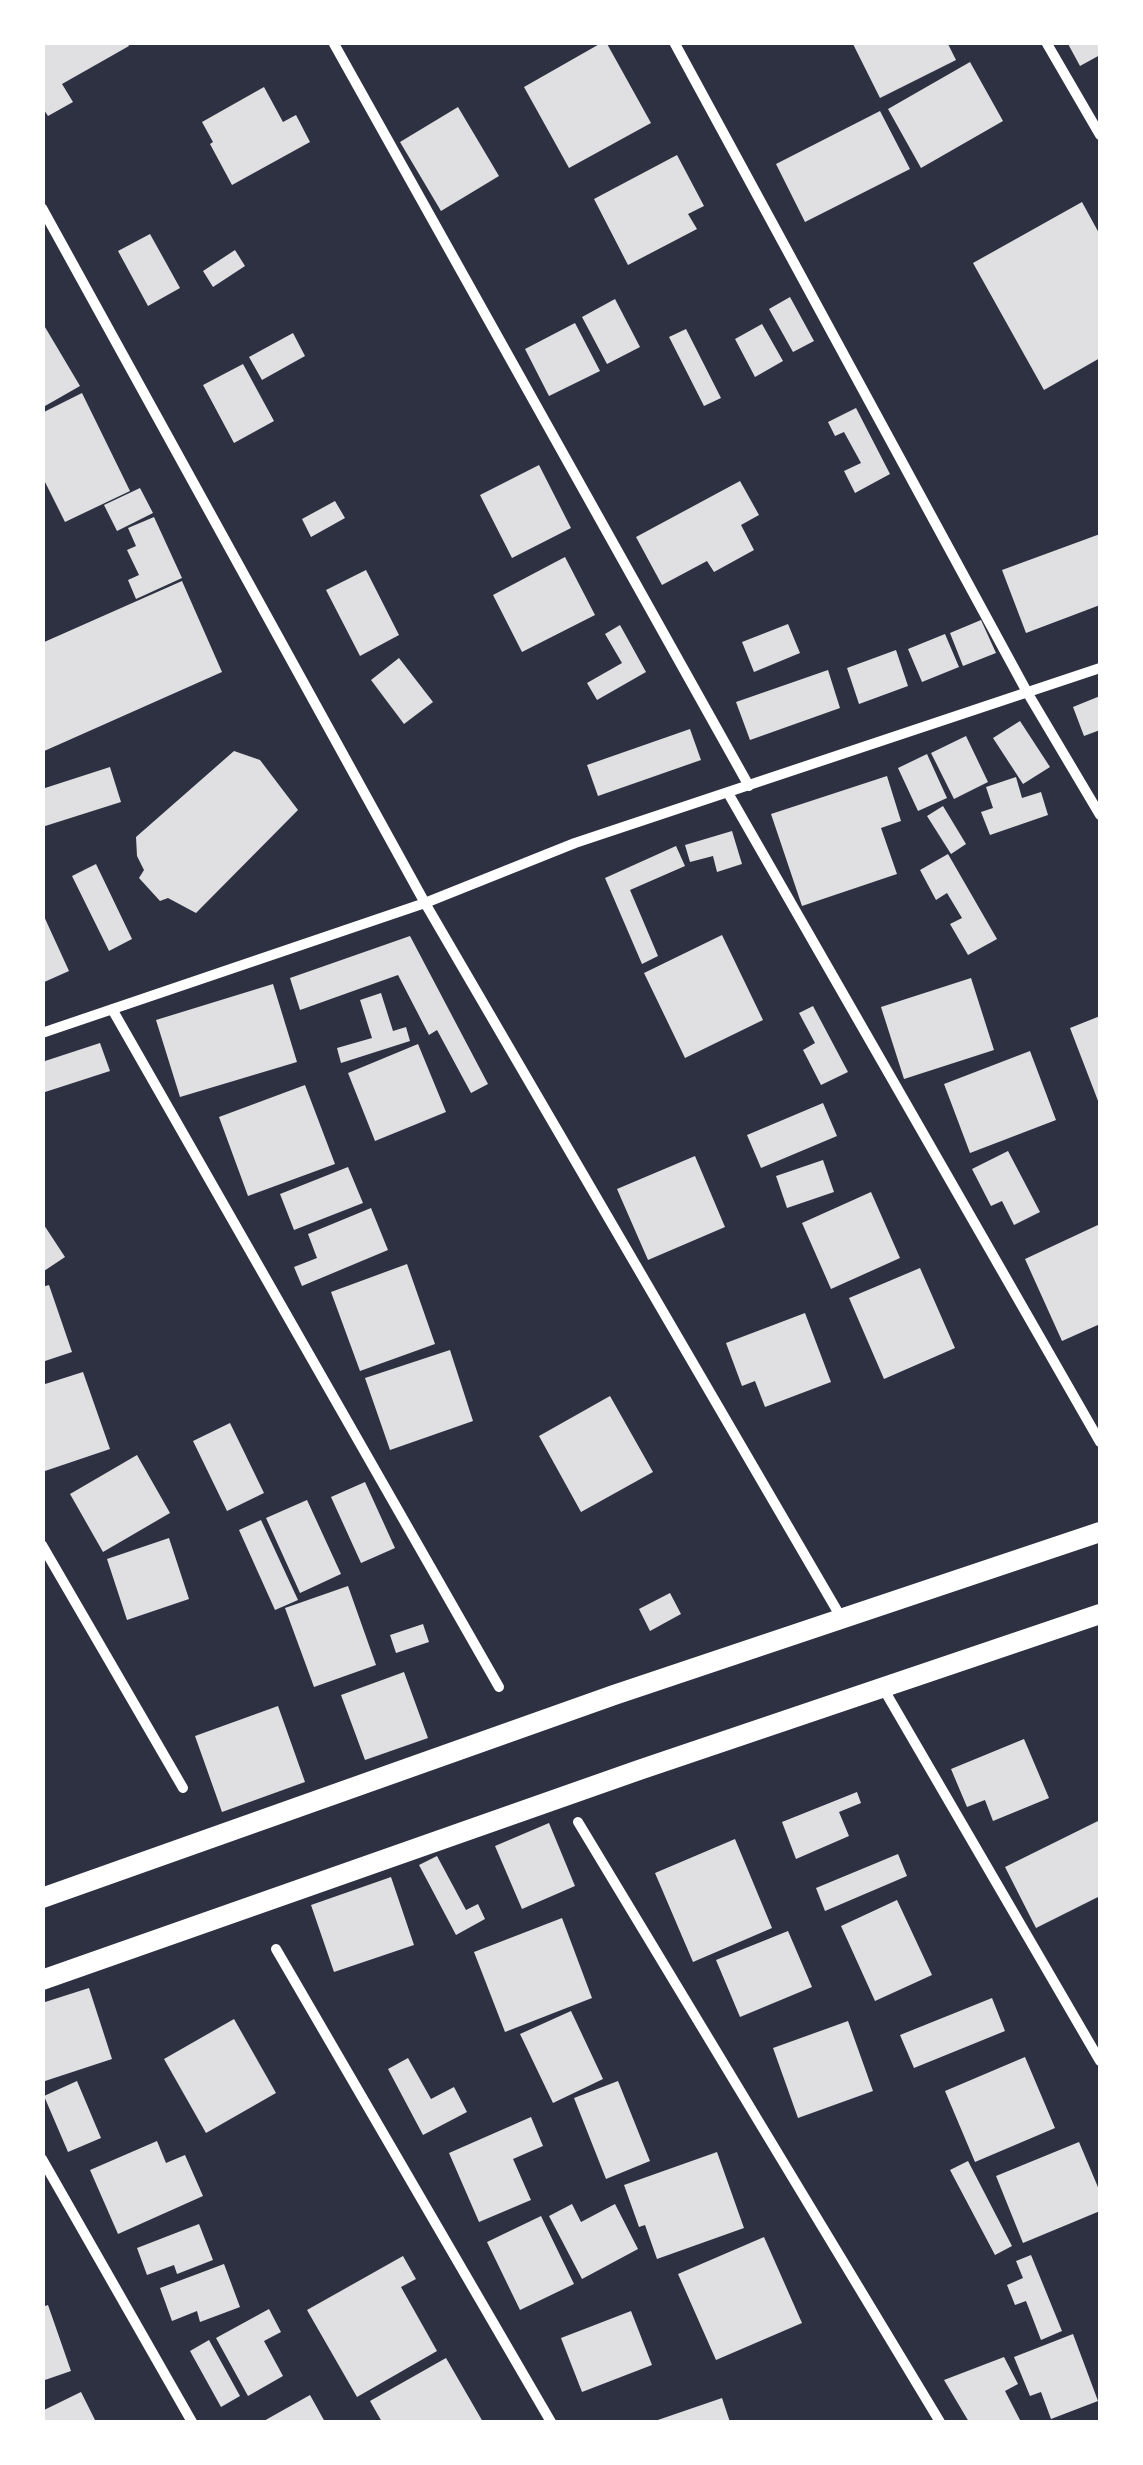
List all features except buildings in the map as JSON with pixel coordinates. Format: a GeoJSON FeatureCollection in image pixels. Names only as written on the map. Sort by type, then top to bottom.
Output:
{"type":"FeatureCollection","features":[{"type":"Feature","properties":{"kind":"main road"},"geometry":{"type":"LineString","coordinates":[[42,1898],[614,1695],[1100,1532]]}},
{"type":"Feature","properties":{"kind":"main road"},"geometry":{"type":"LineString","coordinates":[[42,1980],[639,1770],[1100,1614]]}},
{"type":"Feature","properties":{"kind":"street"},"geometry":{"type":"LineString","coordinates":[[333,42],[749,786]]}},
{"type":"Feature","properties":{"kind":"street"},"geometry":{"type":"LineString","coordinates":[[674,42],[1027,692],[1100,815]]}},
{"type":"Feature","properties":{"kind":"street"},"geometry":{"type":"LineString","coordinates":[[1046,42],[1100,135]]}},
{"type":"Feature","properties":{"kind":"street"},"geometry":{"type":"LineString","coordinates":[[42,208],[425,902],[842,1619]]}},
{"type":"Feature","properties":{"kind":"street"},"geometry":{"type":"LineString","coordinates":[[42,1033],[425,902],[575,844],[1100,668]]}},
{"type":"Feature","properties":{"kind":"street"},"geometry":{"type":"LineString","coordinates":[[728,793],[1100,1442]]}},
{"type":"Feature","properties":{"kind":"street"},"geometry":{"type":"LineString","coordinates":[[112,1009],[500,1687]]}},
{"type":"Feature","properties":{"kind":"street"},"geometry":{"type":"LineString","coordinates":[[42,1545],[183,1788]]}},
{"type":"Feature","properties":{"kind":"street"},"geometry":{"type":"LineString","coordinates":[[883,1688],[1100,2061]]}},
{"type":"Feature","properties":{"kind":"street"},"geometry":{"type":"LineString","coordinates":[[578,1822],[940,2422]]}},
{"type":"Feature","properties":{"kind":"street"},"geometry":{"type":"LineString","coordinates":[[276,1949],[551,2422]]}},
{"type":"Feature","properties":{"kind":"street"},"geometry":{"type":"LineString","coordinates":[[42,2160],[192,2422]]}}]}
